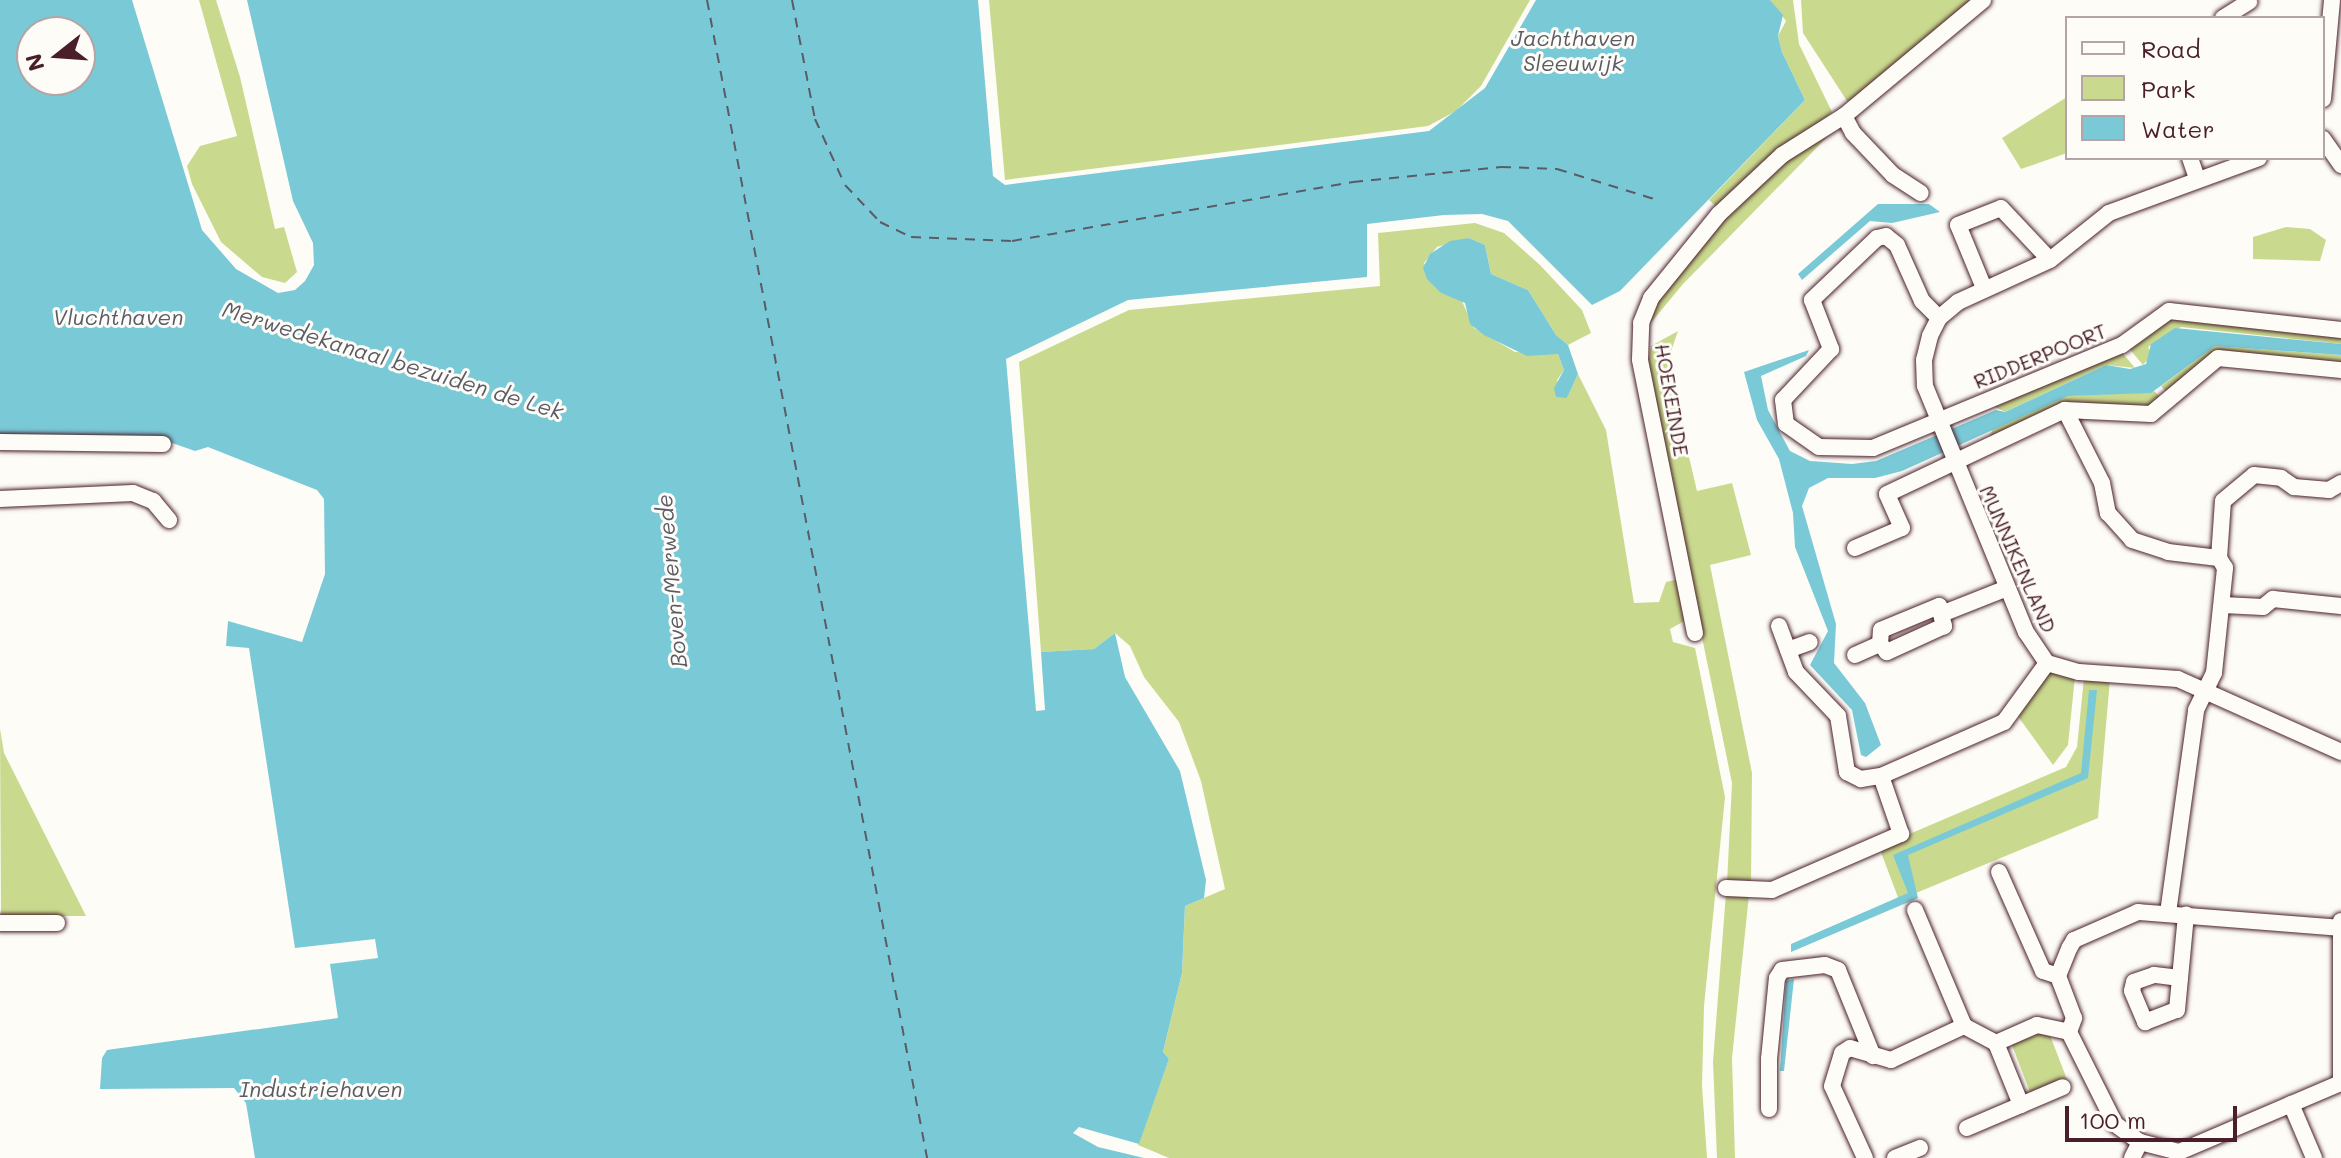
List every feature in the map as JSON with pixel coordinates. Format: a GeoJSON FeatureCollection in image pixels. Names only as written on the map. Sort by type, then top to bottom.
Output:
{"type":"FeatureCollection","features":[{"type":"Feature","properties":{"kind":"street","name":"HOEKEINDE"},"geometry":{"type":"LineString","coordinates":[[1695,633],[1643,372],[1641,323],[1666,277],[1719,214],[1782,155],[1844,116],[1983,0]]}},
{"type":"Feature","properties":{"kind":"street"},"geometry":{"type":"LineString","coordinates":[[2325,77],[2332,0]]}},
{"type":"Feature","properties":{"kind":"street"},"geometry":{"type":"LineString","coordinates":[[2226,16],[2249,2]]}},
{"type":"Feature","properties":{"kind":"street"},"geometry":{"type":"LineString","coordinates":[[1844,116],[1853,133],[1893,175],[1921,193]]}},
{"type":"Feature","properties":{"kind":"street"},"geometry":{"type":"LineString","coordinates":[[2325,141],[2341,165]]}},
{"type":"Feature","properties":{"kind":"street"},"geometry":{"type":"LineString","coordinates":[[2191,160],[2197,178]]}},
{"type":"Feature","properties":{"kind":"street"},"geometry":{"type":"LineString","coordinates":[[1939,318],[1984,288],[2050,260],[2109,213],[2197,178],[2253,160]]}},
{"type":"Feature","properties":{"kind":"street"},"geometry":{"type":"LineString","coordinates":[[1984,288],[1958,225],[1972,219],[2001,208],[2050,260]]}},
{"type":"Feature","properties":{"kind":"street","name":"RIDDERPOORT"},"geometry":{"type":"LineString","coordinates":[[1939,318],[1922,301],[1897,245],[1886,236],[1877,238],[1815,294],[1813,307],[1831,349],[1791,389],[1782,411],[1794,432],[1819,447],[1848,451],[1873,448],[1940,425],[2122,345],[2169,311],[2341,330]]}},
{"type":"Feature","properties":{"kind":"street","name":"MUNNIKENLAND"},"geometry":{"type":"LineString","coordinates":[[1939,318],[1924,360],[1925,386],[2026,632],[2047,663],[2079,672],[2178,679],[2341,752]]}},
{"type":"Feature","properties":{"kind":"street"},"geometry":{"type":"LineString","coordinates":[[1855,548],[1902,528],[1887,494],[1952,458],[2065,410],[2151,414],[2218,358],[2341,370]]}},
{"type":"Feature","properties":{"kind":"street"},"geometry":{"type":"LineString","coordinates":[[2065,410],[2102,483],[2108,513],[2132,540],[2168,552],[2219,558]]}},
{"type":"Feature","properties":{"kind":"street"},"geometry":{"type":"LineString","coordinates":[[0,442],[163,444]]}},
{"type":"Feature","properties":{"kind":"street"},"geometry":{"type":"LineString","coordinates":[[2168,913],[2191,737],[2204,689],[2214,673],[2225,568],[2219,558],[2223,501],[2254,475],[2281,478],[2294,487],[2329,490],[2341,483]]}},
{"type":"Feature","properties":{"kind":"street"},"geometry":{"type":"LineString","coordinates":[[0,499],[133,493],[153,501],[169,520]]}},
{"type":"Feature","properties":{"kind":"street"},"geometry":{"type":"LineString","coordinates":[[1855,655],[1880,644],[1881,630],[1939,606],[1944,613],[2007,588]]}},
{"type":"Feature","properties":{"kind":"street"},"geometry":{"type":"LineString","coordinates":[[2223,605],[2263,607],[2273,599],[2341,606]]}},
{"type":"Feature","properties":{"kind":"street"},"geometry":{"type":"LineString","coordinates":[[1779,626],[1804,684],[1838,716],[1847,772],[1861,779],[1881,776],[2004,722],[2047,663]]}},
{"type":"Feature","properties":{"kind":"street"},"geometry":{"type":"LineString","coordinates":[[1788,650],[1810,642]]}},
{"type":"Feature","properties":{"kind":"street"},"geometry":{"type":"LineString","coordinates":[[1726,888],[1772,890],[1901,834],[1881,776]]}},
{"type":"Feature","properties":{"kind":"street"},"geometry":{"type":"LineString","coordinates":[[1999,872],[2043,971],[2058,976]]}},
{"type":"Feature","properties":{"kind":"street"},"geometry":{"type":"LineString","coordinates":[[1915,910],[1964,1026],[1996,1043],[2021,1105]]}},
{"type":"Feature","properties":{"kind":"street"},"geometry":{"type":"LineString","coordinates":[[2340,928],[2138,912],[2074,940],[2058,976],[2074,1018],[2069,1032],[2115,1124],[2140,1142],[2179,1152],[2341,1081],[2341,921]]}},
{"type":"Feature","properties":{"kind":"street"},"geometry":{"type":"LineString","coordinates":[[2180,978],[2186,914]]}},
{"type":"Feature","properties":{"kind":"street"},"geometry":{"type":"LineString","coordinates":[[0,923],[57,923]]}},
{"type":"Feature","properties":{"kind":"street"},"geometry":{"type":"LineString","coordinates":[[1769,1109],[1769,1059],[1777,978],[1782,970],[1825,965],[1838,970],[1873,1056]]}},
{"type":"Feature","properties":{"kind":"street"},"geometry":{"type":"LineString","coordinates":[[1996,1043],[2037,1025],[2069,1032]]}},
{"type":"Feature","properties":{"kind":"street"},"geometry":{"type":"LineString","coordinates":[[1865,1158],[1832,1086],[1842,1053],[1850,1048],[1891,1060],[1964,1026]]}},
{"type":"Feature","properties":{"kind":"street"},"geometry":{"type":"LineString","coordinates":[[1967,1128],[2063,1087]]}},
{"type":"Feature","properties":{"kind":"street"},"geometry":{"type":"LineString","coordinates":[[2291,1104],[2314,1158]]}},
{"type":"Feature","properties":{"kind":"street"},"geometry":{"type":"LineString","coordinates":[[2132,1158],[2140,1142]]}},
{"type":"Feature","properties":{"kind":"street"},"geometry":{"type":"LineString","coordinates":[[1895,1158],[1920,1148]]}},
{"type":"Feature","properties":{"kind":"green space"},"geometry":{"type":"Polygon","coordinates":[[[199,0],[216,0],[240,77],[275,229],[284,227],[297,272],[285,283],[262,277],[221,242],[192,184],[187,166],[200,146],[237,136],[199,0]]]}},
{"type":"Feature","properties":{"kind":"green space"},"geometry":{"type":"Polygon","coordinates":[[[989,0],[1530,0],[1481,86],[1456,111],[1428,126],[1005,180],[989,0]]]}},
{"type":"Feature","properties":{"kind":"green space"},"geometry":{"type":"Polygon","coordinates":[[[1770,0],[1793,0],[1799,44],[1832,112],[1719,209],[1709,200],[1805,100],[1782,52],[1778,36],[1786,21],[1770,0]]]}},
{"type":"Feature","properties":{"kind":"green space"},"geometry":{"type":"Polygon","coordinates":[[[1801,0],[1975,0],[1856,99],[1847,101],[1803,33],[1801,0]]]}},
{"type":"Feature","properties":{"kind":"green space"},"geometry":{"type":"Polygon","coordinates":[[[2065,98],[2065,154],[2021,169],[2002,138],[2065,98]]]}},
{"type":"Feature","properties":{"kind":"green space"},"geometry":{"type":"Polygon","coordinates":[[[1835,129],[1683,284],[1644,331],[1668,280],[1781,159],[1835,129]]]}},
{"type":"Feature","properties":{"kind":"green space"},"geometry":{"type":"Polygon","coordinates":[[[1475,223],[1504,233],[1540,265],[1582,310],[1591,333],[1568,345],[1556,335],[1528,290],[1491,274],[1485,245],[1469,238],[1437,247],[1424,263],[1441,293],[1461,299],[1474,328],[1515,352],[1558,354],[1564,370],[1557,380],[1567,398],[1578,374],[1606,430],[1634,603],[1659,602],[1666,582],[1683,578],[1688,619],[1670,629],[1673,642],[1695,648],[1725,797],[1704,1006],[1702,1086],[1707,1158],[1169,1158],[1138,1145],[1169,1059],[1163,1052],[1182,973],[1185,906],[1225,889],[1201,781],[1179,722],[1144,677],[1130,646],[1115,633],[1094,649],[1041,652],[1019,362],[1129,310],[1380,286],[1378,233],[1475,223]]]}},
{"type":"Feature","properties":{"kind":"green space"},"geometry":{"type":"Polygon","coordinates":[[[2286,227],[2310,229],[2326,240],[2320,261],[2253,259],[2253,237],[2286,227]]]}},
{"type":"Feature","properties":{"kind":"green space"},"geometry":{"type":"Polygon","coordinates":[[[2168,318],[2341,334],[2341,344],[2181,327],[2148,347],[2152,355],[2143,365],[2127,346],[2168,318]]]}},
{"type":"Feature","properties":{"kind":"green space"},"geometry":{"type":"Polygon","coordinates":[[[1678,331],[1667,363],[1697,491],[1732,483],[1751,555],[1710,565],[1752,773],[1751,885],[1727,883],[1732,783],[1647,370],[1651,346],[1678,331]]]}},
{"type":"Feature","properties":{"kind":"green space"},"geometry":{"type":"Polygon","coordinates":[[[2215,346],[2341,355],[2341,365],[2225,354],[2168,394],[2161,386],[2215,346]]]}},
{"type":"Feature","properties":{"kind":"green space"},"geometry":{"type":"Polygon","coordinates":[[[2120,350],[2135,368],[2106,365],[2005,412],[1991,405],[2120,350]]]}},
{"type":"Feature","properties":{"kind":"green space"},"geometry":{"type":"Polygon","coordinates":[[[2154,391],[2162,399],[2149,408],[2079,402],[1986,443],[1993,429],[2068,396],[2154,391]]]}},
{"type":"Feature","properties":{"kind":"green space"},"geometry":{"type":"Polygon","coordinates":[[[2048,671],[2075,676],[2068,745],[2053,765],[2017,715],[2048,671]]]}},
{"type":"Feature","properties":{"kind":"green space"},"geometry":{"type":"Polygon","coordinates":[[[2084,678],[2110,679],[2098,818],[1899,900],[1879,847],[2066,767],[2077,747],[2084,678]]]}},
{"type":"Feature","properties":{"kind":"green space"},"geometry":{"type":"Polygon","coordinates":[[[0,729],[4,753],[86,916],[1,916],[0,729]]]}},
{"type":"Feature","properties":{"kind":"green space"},"geometry":{"type":"Polygon","coordinates":[[[1726,893],[1749,895],[1732,1058],[1735,1158],[1717,1158],[1713,1062],[1726,893]]]}},
{"type":"Feature","properties":{"kind":"green space"},"geometry":{"type":"Polygon","coordinates":[[[2048,1030],[2067,1079],[2031,1093],[2012,1044],[2048,1030]]]}},
{"type":"Feature","properties":{"kind":"water"},"geometry":{"type":"Polygon","coordinates":[[[0,0],[132,0],[202,230],[236,269],[278,293],[295,290],[305,281],[314,265],[313,243],[293,201],[247,0],[978,0],[993,176],[1005,185],[1429,131],[1485,88],[1536,0],[1770,0],[1783,15],[1778,36],[1782,52],[1805,100],[1620,291],[1592,305],[1508,221],[1482,214],[1444,215],[1367,224],[1367,277],[1128,300],[1006,359],[1036,711],[1045,710],[1041,652],[1094,649],[1115,633],[1125,677],[1180,771],[1206,880],[1204,898],[1185,906],[1182,973],[1163,1052],[1169,1059],[1139,1144],[1079,1127],[1073,1133],[1098,1147],[1144,1158],[255,1158],[246,1103],[234,1088],[100,1089],[102,1058],[107,1050],[338,1018],[330,964],[378,958],[375,939],[295,948],[249,648],[226,646],[228,621],[302,642],[325,574],[324,499],[317,490],[208,447],[195,451],[155,437],[0,435],[0,0]]]}},
{"type":"Feature","properties":{"kind":"water"},"geometry":{"type":"Polygon","coordinates":[[[1878,204],[1929,204],[1940,212],[1892,223],[1870,221],[1802,280],[1798,274],[1878,204]]]}},
{"type":"Feature","properties":{"kind":"water"},"geometry":{"type":"Polygon","coordinates":[[[1469,238],[1485,245],[1491,274],[1528,290],[1556,335],[1568,345],[1578,374],[1567,398],[1556,397],[1554,388],[1564,370],[1558,354],[1527,356],[1484,335],[1470,324],[1465,303],[1441,293],[1427,279],[1423,268],[1430,254],[1450,241],[1469,238]]]}},
{"type":"Feature","properties":{"kind":"water"},"geometry":{"type":"Polygon","coordinates":[[[2175,328],[2341,344],[2341,355],[2215,346],[2151,393],[2068,396],[1902,471],[1875,478],[1828,478],[1809,488],[1802,506],[1836,624],[1834,663],[1865,703],[1881,745],[1866,757],[1861,755],[1852,710],[1810,665],[1828,631],[1795,547],[1793,513],[1779,459],[1757,420],[1744,372],[1809,350],[1806,356],[1761,376],[1768,410],[1790,451],[1810,461],[1852,464],[1876,461],[1996,410],[2005,412],[2106,365],[2130,369],[2146,364],[2151,344],[2175,328]]]}},
{"type":"Feature","properties":{"kind":"water"},"geometry":{"type":"Polygon","coordinates":[[[2089,690],[2097,690],[2088,778],[1908,855],[1918,898],[1791,952],[1791,944],[1908,893],[1893,855],[2081,773],[2089,690]]]}},
{"type":"Feature","properties":{"kind":"water"},"geometry":{"type":"Polygon","coordinates":[[[1794,979],[1784,1071],[1780,1071],[1786,981],[1794,979]]]}},
{"type":"Feature","properties":{"kind":"ferry route"},"geometry":{"type":"LineString","coordinates":[[707,0],[927,1158]]}},
{"type":"Feature","properties":{"kind":"ferry route"},"geometry":{"type":"LineString","coordinates":[[792,0],[815,119],[845,185],[880,222],[911,237],[1012,241],[1353,182],[1501,167],[1557,169],[1657,200]]}},
{"type":"Feature","properties":{"kind":"water label","name":"Jachthaven Sleeuwijk"},"geometry":{"type":"Point","coordinates":[1573,50]}},
{"type":"Feature","properties":{"kind":"water label","name":"Vluchthaven"},"geometry":{"type":"Point","coordinates":[118,317]}},
{"type":"Feature","properties":{"kind":"water label","name":"Merwedekanaal bezuiden de Lek"},"geometry":{"type":"Point","coordinates":[393,360]}},
{"type":"Feature","properties":{"kind":"water label","name":"Boven-Merwede"},"geometry":{"type":"Point","coordinates":[671,581]}},
{"type":"Feature","properties":{"kind":"water label","name":"Industriehaven"},"geometry":{"type":"Point","coordinates":[321,1089]}}]}
